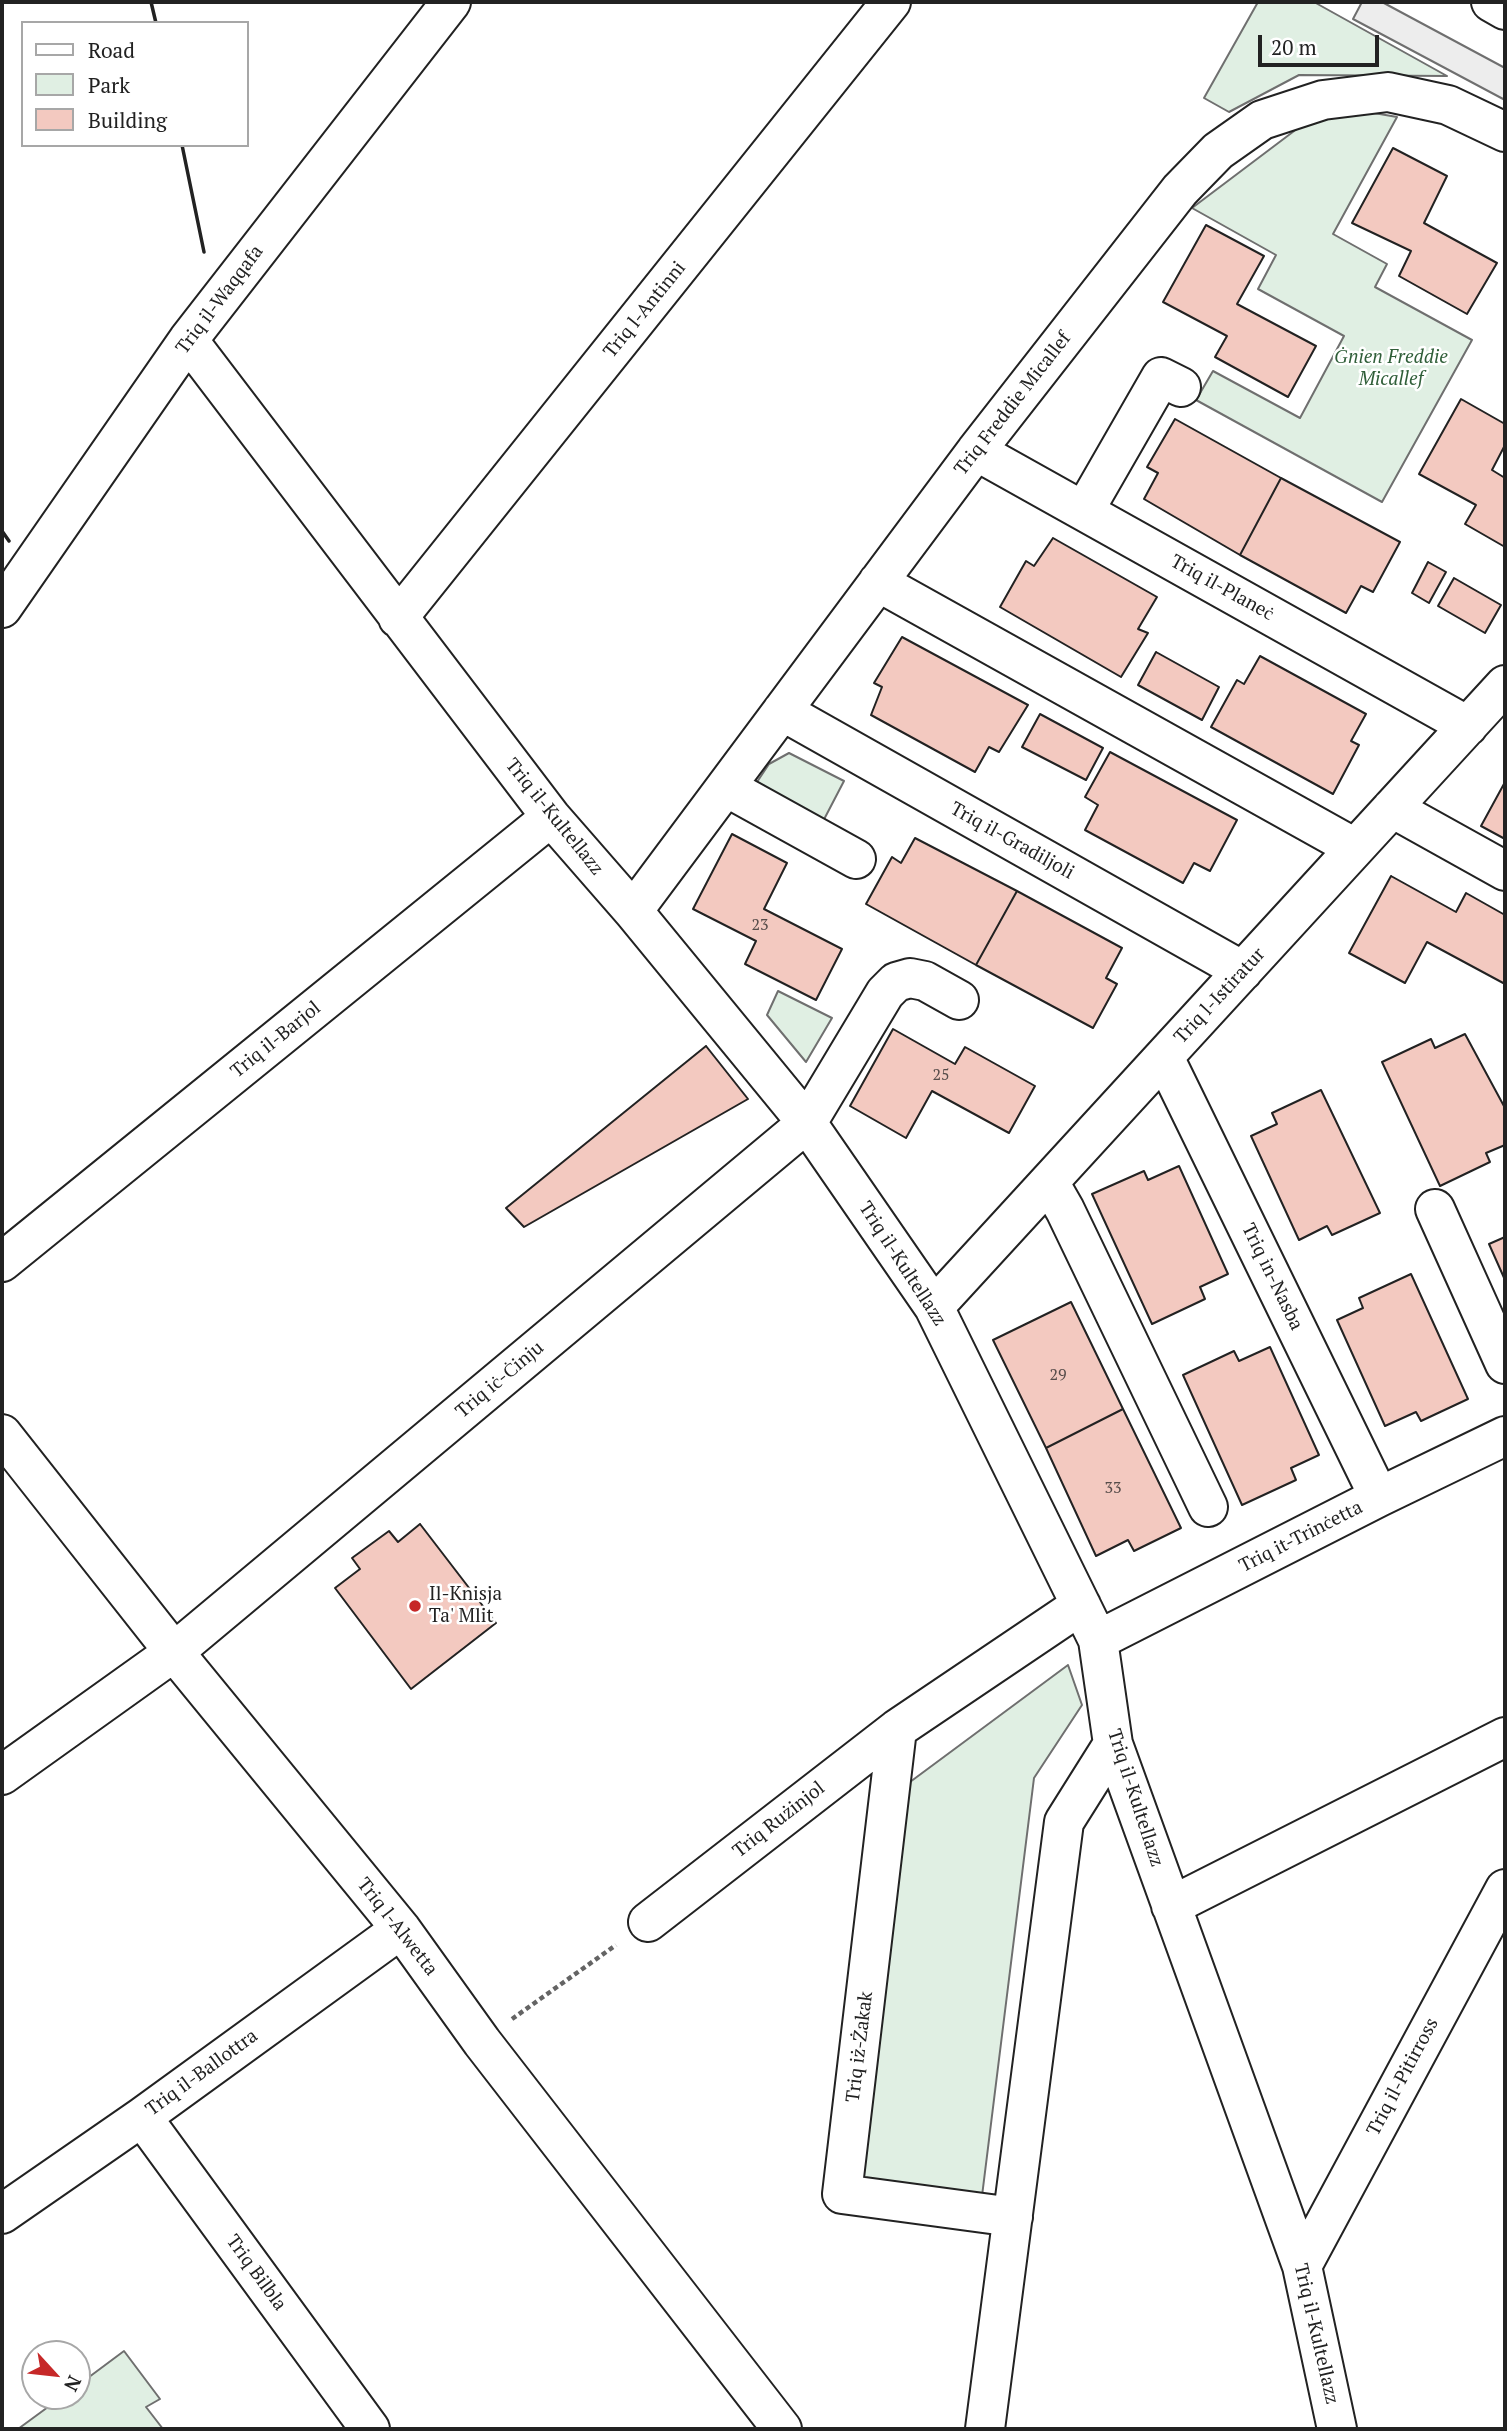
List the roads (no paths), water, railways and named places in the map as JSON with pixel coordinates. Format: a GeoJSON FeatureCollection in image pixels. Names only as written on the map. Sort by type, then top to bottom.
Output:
{"type":"FeatureCollection","features":[{"type":"Feature","properties":{"kind":"street","name":"Triq il-Waqqafa"},"geometry":{"type":"LineString","coordinates":[[2,608],[188,340],[451,2]]}},
{"type":"Feature","properties":{"kind":"street","name":"Triq l-Antinni"},"geometry":{"type":"LineString","coordinates":[[398,618],[891,2]]}},
{"type":"Feature","properties":{"kind":"street"},"geometry":{"type":"LineString","coordinates":[[1491,2],[1505,10]]}},
{"type":"Feature","properties":{"kind":"street","name":"Triq Freddie Micallef"},"geometry":{"type":"LineString","coordinates":[[633,911],[976,451],[1180,190],[1218,151],[1262,120],[1323,100],[1388,92],[1448,105],[1505,132]]}},
{"type":"Feature","properties":{"kind":"street","name":"Triq il-Kultellazz"},"geometry":{"type":"LineString","coordinates":[[188,340],[551,817],[633,911],[807,1123],[934,1307],[1098,1640],[1114,1744],[1302,2266],[1337,2429]]}},
{"type":"Feature","properties":{"kind":"street"},"geometry":{"type":"LineString","coordinates":[[1084,511],[1161,377],[1181,387]]}},
{"type":"Feature","properties":{"kind":"street","name":"Triq il-Planeċ"},"geometry":{"type":"LineString","coordinates":[[976,451],[1468,726]]}},
{"type":"Feature","properties":{"kind":"street"},"geometry":{"type":"LineString","coordinates":[[878,582],[1355,848]]}},
{"type":"Feature","properties":{"kind":"street","name":"Triq l-Istiratur"},"geometry":{"type":"LineString","coordinates":[[934,1307],[1505,685]]}},
{"type":"Feature","properties":{"kind":"street","name":"Triq il-Gradiljoli"},"geometry":{"type":"LineString","coordinates":[[782,712],[1243,971]]}},
{"type":"Feature","properties":{"kind":"street"},"geometry":{"type":"LineString","coordinates":[[726,786],[856,859]]}},
{"type":"Feature","properties":{"kind":"street"},"geometry":{"type":"LineString","coordinates":[[1392,808],[1505,871]]}},
{"type":"Feature","properties":{"kind":"street","name":"Triq il-Barjol"},"geometry":{"type":"LineString","coordinates":[[2,1262],[551,817]]}},
{"type":"Feature","properties":{"kind":"street","name":"Triq iċ-Ċinju"},"geometry":{"type":"LineString","coordinates":[[2,1775],[174,1653],[807,1123],[885,993],[895,982],[910,978],[925,981],[959,1000]]}},
{"type":"Feature","properties":{"kind":"street","name":"Triq in-Nasba"},"geometry":{"type":"LineString","coordinates":[[1164,1057],[1379,1497]]}},
{"type":"Feature","properties":{"kind":"street"},"geometry":{"type":"LineString","coordinates":[[1049,1182],[1208,1507]]}},
{"type":"Feature","properties":{"kind":"street"},"geometry":{"type":"LineString","coordinates":[[1436,1209],[1505,1364]]}},
{"type":"Feature","properties":{"kind":"street","name":"Triq l-Alwetta"},"geometry":{"type":"LineString","coordinates":[[2,1434],[174,1653],[401,1929],[482,2042],[782,2429]]}},
{"type":"Feature","properties":{"kind":"street","name":"Triq it-Trinċetta"},"geometry":{"type":"LineString","coordinates":[[1098,1640],[1379,1497],[1505,1437]]}},
{"type":"Feature","properties":{"kind":"street","name":"Triq Rużinjol"},"geometry":{"type":"LineString","coordinates":[[648,1922],[897,1728],[1081,1605]]}},
{"type":"Feature","properties":{"kind":"street","name":"Triq iż-Żakak"},"geometry":{"type":"LineString","coordinates":[[897,1728],[842,2194],[1013,2217]]}},
{"type":"Feature","properties":{"kind":"street"},"geometry":{"type":"LineString","coordinates":[[1171,1906],[1505,1737]]}},
{"type":"Feature","properties":{"kind":"street"},"geometry":{"type":"LineString","coordinates":[[985,2429],[1064,1822],[1114,1744]]}},
{"type":"Feature","properties":{"kind":"street","name":"Triq il-Pitirross"},"geometry":{"type":"LineString","coordinates":[[1302,2266],[1505,1889]]}},
{"type":"Feature","properties":{"kind":"street","name":"Triq il-Ballottra"},"geometry":{"type":"LineString","coordinates":[[2,2214],[142,2117],[401,1929]]}},
{"type":"Feature","properties":{"kind":"street","name":"Triq Bilbla"},"geometry":{"type":"LineString","coordinates":[[142,2117],[370,2429]]}},
{"type":"Feature","properties":{"kind":"place","name":"Il-Knisja Ta' Mlit"},"geometry":{"type":"Point","coordinates":[415,1606]}},
{"type":"Feature","properties":{"kind":"park label","name":"Ġnien Freddie Micallef"},"geometry":{"type":"Point","coordinates":[1391,369]}}]}
